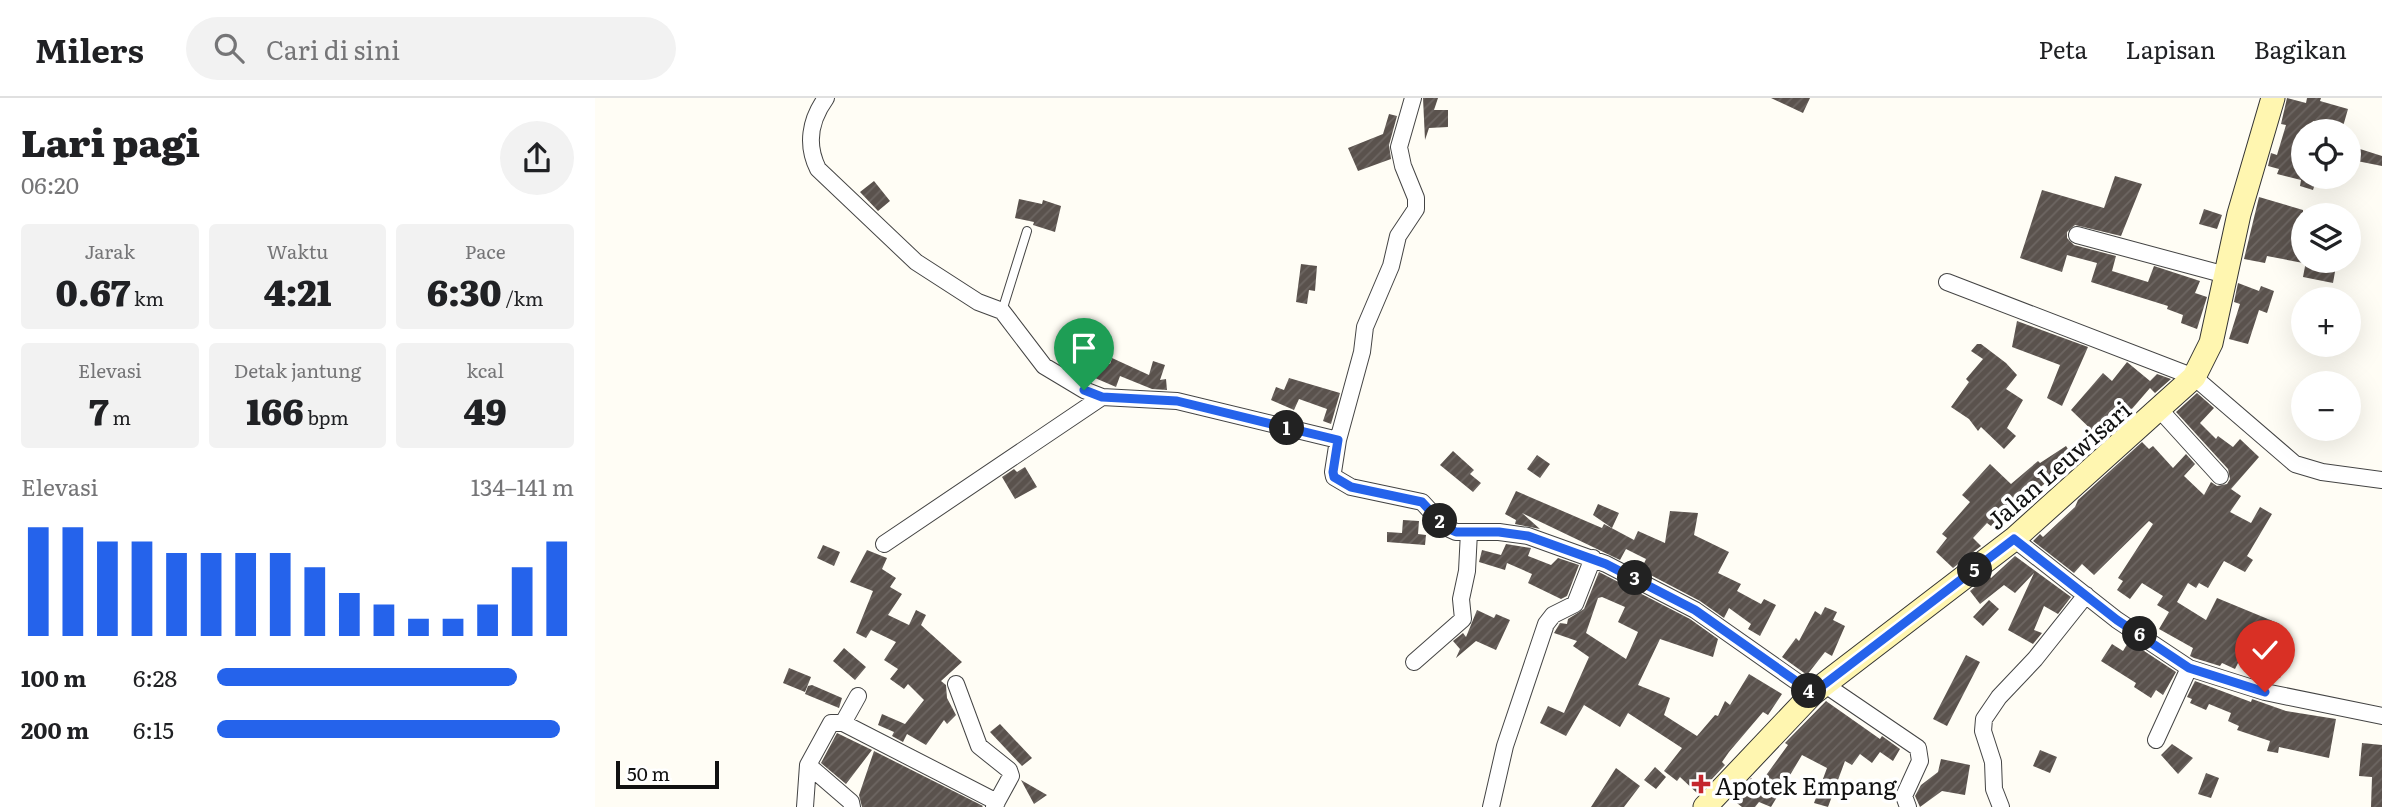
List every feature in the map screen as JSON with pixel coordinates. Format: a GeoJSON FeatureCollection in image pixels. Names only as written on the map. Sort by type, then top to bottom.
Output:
{"type":"FeatureCollection","features":[{"type":"Feature","properties":{"kind":"main road","name":"Jalan Leuwisari"},"geometry":{"type":"LineString","coordinates":[[1706,807],[1818,689],[2014,539],[2194,377],[2209,351],[2239,214],[2273,98]]}},
{"type":"Feature","properties":{"kind":"street"},"geometry":{"type":"LineString","coordinates":[[826,98],[816,114],[811,133],[812,153],[818,169],[932,275],[978,302],[1002,311],[1044,366],[1102,397],[1177,401],[1338,440]]}},
{"type":"Feature","properties":{"kind":"street"},"geometry":{"type":"LineString","coordinates":[[1413,98],[1399,147],[1403,166],[1416,198],[1416,209],[1398,236],[1391,266],[1364,327],[1362,352],[1338,440],[1333,472],[1339,481],[1351,487],[1422,502],[1445,527],[1456,532],[1528,536],[1593,558],[1695,610],[1818,689],[1918,748],[1920,761],[1904,796],[1908,807]]}},
{"type":"Feature","properties":{"kind":"street"},"geometry":{"type":"LineString","coordinates":[[2077,235],[2226,275]]}},
{"type":"Feature","properties":{"kind":"street"},"geometry":{"type":"LineString","coordinates":[[1947,282],[2194,377],[2295,464],[2322,472],[2382,480]]}},
{"type":"Feature","properties":{"kind":"street"},"geometry":{"type":"LineString","coordinates":[[884,544],[1102,397]]}},
{"type":"Feature","properties":{"kind":"street"},"geometry":{"type":"LineString","coordinates":[[2159,410],[2220,477]]}},
{"type":"Feature","properties":{"kind":"street"},"geometry":{"type":"LineString","coordinates":[[1414,662],[1462,619],[1461,599],[1468,571],[1469,532]]}},
{"type":"Feature","properties":{"kind":"street"},"geometry":{"type":"LineString","coordinates":[[2014,539],[2086,595],[2189,668],[2265,692],[2382,716]]}},
{"type":"Feature","properties":{"kind":"street"},"geometry":{"type":"LineString","coordinates":[[1491,807],[1505,746],[1546,624],[1553,615],[1575,604],[1593,558]]}},
{"type":"Feature","properties":{"kind":"street"},"geometry":{"type":"LineString","coordinates":[[2001,807],[1994,789],[1993,762],[1983,731],[1985,719],[1999,696],[2035,659],[2086,595]]}},
{"type":"Feature","properties":{"kind":"street"},"geometry":{"type":"LineString","coordinates":[[2156,740],[2189,668]]}},
{"type":"Feature","properties":{"kind":"street"},"geometry":{"type":"LineString","coordinates":[[805,807],[808,765],[831,723],[843,723],[995,804],[1011,776],[1009,771],[979,746],[956,684]]}},
{"type":"Feature","properties":{"kind":"street"},"geometry":{"type":"LineString","coordinates":[[843,723],[858,696]]}},
{"type":"Feature","properties":{"kind":"street"},"geometry":{"type":"LineString","coordinates":[[808,765],[851,802],[852,807]]}},
{"type":"Feature","properties":{"kind":"lane"},"geometry":{"type":"LineString","coordinates":[[1002,311],[1027,231]]}},
{"type":"Feature","properties":{"kind":"building"},"geometry":{"type":"Polygon","coordinates":[[[1423,98],[1438,98],[1434,110],[1448,110],[1448,127],[1429,128],[1425,140],[1423,98]]]}},
{"type":"Feature","properties":{"kind":"building"},"geometry":{"type":"Polygon","coordinates":[[[1771,98],[1810,98],[1803,113],[1771,98]]]}},
{"type":"Feature","properties":{"kind":"building"},"geometry":{"type":"Polygon","coordinates":[[[2287,98],[2306,103],[2307,98],[2321,98],[2320,101],[2348,109],[2345,119],[2291,119],[2291,178],[2277,174],[2279,169],[2268,166],[2271,153],[2277,155],[2286,125],[2281,124],[2287,98]]]}},
{"type":"Feature","properties":{"kind":"building"},"geometry":{"type":"Polygon","coordinates":[[[1389,114],[1397,116],[1389,145],[1391,159],[1358,171],[1348,148],[1383,134],[1389,114]]]}},
{"type":"Feature","properties":{"kind":"building"},"geometry":{"type":"Polygon","coordinates":[[[2361,149],[2382,156],[2382,166],[2361,162],[2361,149]]]}},
{"type":"Feature","properties":{"kind":"building"},"geometry":{"type":"Polygon","coordinates":[[[2115,176],[2142,184],[2121,236],[2075,225],[2067,232],[2067,238],[2074,245],[2116,256],[2112,271],[2148,282],[2154,266],[2200,281],[2195,293],[2207,297],[2197,329],[2181,323],[2183,315],[2167,309],[2168,306],[2091,282],[2097,263],[2067,255],[2062,272],[2020,258],[2042,190],[2104,208],[2115,176]]]}},
{"type":"Feature","properties":{"kind":"building"},"geometry":{"type":"Polygon","coordinates":[[[874,181],[890,201],[878,211],[860,192],[874,181]]]}},
{"type":"Feature","properties":{"kind":"building"},"geometry":{"type":"Polygon","coordinates":[[[2259,197],[2291,206],[2291,261],[2267,256],[2265,263],[2244,259],[2259,197]]]}},
{"type":"Feature","properties":{"kind":"building"},"geometry":{"type":"Polygon","coordinates":[[[1019,199],[1042,204],[1043,200],[1061,206],[1055,232],[1033,225],[1034,222],[1015,218],[1019,199]]]}},
{"type":"Feature","properties":{"kind":"building"},"geometry":{"type":"Polygon","coordinates":[[[2204,209],[2222,215],[2217,229],[2199,224],[2204,209]]]}},
{"type":"Feature","properties":{"kind":"building"},"geometry":{"type":"Polygon","coordinates":[[[1301,264],[1317,266],[1315,291],[1309,290],[1307,304],[1296,302],[1301,264]]]}},
{"type":"Feature","properties":{"kind":"building"},"geometry":{"type":"Polygon","coordinates":[[[2304,273],[2335,273],[2333,283],[2303,277],[2304,273]]]}},
{"type":"Feature","properties":{"kind":"building"},"geometry":{"type":"Polygon","coordinates":[[[2238,283],[2259,291],[2261,286],[2274,291],[2267,313],[2259,310],[2248,344],[2229,339],[2240,304],[2234,302],[2238,283]]]}},
{"type":"Feature","properties":{"kind":"building"},"geometry":{"type":"Polygon","coordinates":[[[2017,321],[2088,347],[2062,406],[2047,398],[2060,365],[2012,347],[2017,321]]]}},
{"type":"Feature","properties":{"kind":"building"},"geometry":{"type":"Polygon","coordinates":[[[1977,344],[1981,344],[2006,363],[2017,375],[2006,389],[2023,400],[2007,428],[2016,436],[2004,449],[1981,427],[1978,431],[1969,419],[1951,407],[1969,382],[1966,379],[1983,359],[1971,351],[1977,344]]]}},
{"type":"Feature","properties":{"kind":"building"},"geometry":{"type":"Polygon","coordinates":[[[1063,354],[1080,361],[1082,356],[1110,364],[1112,358],[1149,375],[1153,361],[1165,365],[1160,380],[1166,379],[1167,390],[1152,389],[1120,376],[1116,387],[1060,363],[1063,354]]]}},
{"type":"Feature","properties":{"kind":"building"},"geometry":{"type":"Polygon","coordinates":[[[2127,362],[2150,381],[2157,374],[2171,379],[2155,393],[2150,388],[2125,417],[2127,419],[2117,427],[2112,423],[2099,437],[2071,410],[2103,373],[2112,381],[2127,362]]]}},
{"type":"Feature","properties":{"kind":"building"},"geometry":{"type":"Polygon","coordinates":[[[1289,378],[1340,393],[1331,424],[1323,421],[1327,409],[1299,399],[1294,410],[1271,400],[1276,387],[1284,390],[1289,378]]]}},
{"type":"Feature","properties":{"kind":"building"},"geometry":{"type":"Polygon","coordinates":[[[2197,393],[2214,408],[2200,423],[2216,439],[2218,436],[2233,447],[2240,439],[2259,457],[2231,489],[2241,496],[2230,512],[2251,523],[2260,507],[2272,514],[2247,556],[2253,560],[2245,572],[2224,561],[2208,588],[2199,583],[2196,588],[2188,583],[2177,602],[2206,620],[2217,598],[2280,624],[2273,646],[2277,648],[2274,654],[2287,659],[2280,678],[2274,676],[2272,683],[2259,679],[2261,672],[2238,663],[2235,669],[2222,663],[2220,666],[2190,656],[2193,648],[2159,629],[2169,612],[2157,605],[2163,596],[2142,583],[2130,599],[2117,590],[2123,581],[2118,578],[2153,524],[2149,521],[2094,575],[2082,564],[2074,573],[2033,541],[2040,534],[2043,537],[2075,507],[2078,500],[2142,442],[2149,449],[2153,446],[2173,468],[2186,454],[2195,464],[2184,476],[2204,495],[2211,482],[2217,486],[2227,484],[2230,479],[2228,469],[2176,412],[2197,393]]]}},
{"type":"Feature","properties":{"kind":"building"},"geometry":{"type":"Polygon","coordinates":[[[2066,446],[2077,463],[2056,474],[2024,501],[2019,494],[1991,526],[1987,523],[1973,538],[1981,546],[1953,568],[1936,552],[1947,538],[1942,534],[1970,502],[1962,495],[1990,464],[2011,484],[2038,461],[2040,463],[2066,446]]]}},
{"type":"Feature","properties":{"kind":"building"},"geometry":{"type":"Polygon","coordinates":[[[1453,451],[1474,470],[1470,474],[1481,483],[1473,492],[1440,465],[1453,451]]]}},
{"type":"Feature","properties":{"kind":"building"},"geometry":{"type":"Polygon","coordinates":[[[1537,455],[1550,464],[1540,478],[1527,469],[1537,455]]]}},
{"type":"Feature","properties":{"kind":"building"},"geometry":{"type":"Polygon","coordinates":[[[1025,467],[1037,487],[1015,499],[1002,477],[1014,469],[1017,472],[1025,467]]]}},
{"type":"Feature","properties":{"kind":"building"},"geometry":{"type":"Polygon","coordinates":[[[1516,491],[1602,528],[1604,524],[1634,540],[1638,531],[1665,543],[1670,511],[1698,513],[1694,535],[1729,552],[1718,573],[1741,584],[1737,591],[1761,604],[1764,599],[1776,605],[1760,636],[1748,629],[1751,624],[1729,608],[1724,618],[1700,601],[1641,570],[1646,559],[1626,549],[1620,560],[1522,513],[1540,529],[1515,524],[1516,520],[1505,514],[1516,491]]]}},
{"type":"Feature","properties":{"kind":"building"},"geometry":{"type":"Polygon","coordinates":[[[1598,504],[1619,513],[1612,528],[1593,515],[1598,504]]]}},
{"type":"Feature","properties":{"kind":"building"},"geometry":{"type":"Polygon","coordinates":[[[1403,520],[1419,521],[1418,534],[1426,535],[1425,545],[1387,542],[1387,532],[1402,533],[1403,520]]]}},
{"type":"Feature","properties":{"kind":"building"},"geometry":{"type":"Polygon","coordinates":[[[1506,544],[1531,548],[1528,556],[1551,565],[1558,558],[1579,565],[1567,596],[1561,599],[1528,583],[1532,574],[1507,563],[1505,570],[1479,562],[1482,550],[1501,555],[1506,544]]]}},
{"type":"Feature","properties":{"kind":"building"},"geometry":{"type":"Polygon","coordinates":[[[823,545],[840,552],[834,566],[817,558],[823,545]]]}},
{"type":"Feature","properties":{"kind":"building"},"geometry":{"type":"Polygon","coordinates":[[[867,550],[887,558],[882,569],[896,578],[890,587],[902,594],[888,615],[909,625],[916,610],[926,615],[921,625],[962,662],[941,681],[946,685],[947,698],[956,715],[947,724],[944,720],[926,745],[907,734],[903,742],[892,736],[894,732],[878,725],[882,714],[905,724],[924,700],[908,684],[904,689],[890,679],[898,669],[884,660],[896,642],[871,630],[866,638],[856,633],[873,591],[850,582],[867,550]]]}},
{"type":"Feature","properties":{"kind":"building"},"geometry":{"type":"Polygon","coordinates":[[[2015,556],[2071,597],[2058,614],[2044,606],[2034,630],[2042,633],[2033,644],[2008,630],[2034,573],[2015,593],[2004,585],[1980,604],[1970,591],[1989,575],[1991,578],[2015,556]]]}},
{"type":"Feature","properties":{"kind":"building"},"geometry":{"type":"Polygon","coordinates":[[[1599,572],[1690,619],[1718,639],[1713,657],[1660,639],[1638,685],[1670,698],[1664,715],[1697,736],[1715,715],[1718,716],[1725,701],[1730,705],[1749,674],[1782,694],[1768,715],[1763,712],[1729,752],[1722,762],[1725,765],[1698,794],[1680,777],[1677,781],[1664,771],[1682,748],[1628,713],[1620,727],[1584,705],[1566,736],[1540,723],[1548,706],[1564,713],[1589,657],[1573,646],[1577,641],[1554,633],[1560,623],[1567,624],[1568,619],[1584,609],[1599,572]],[[1602,597],[1598,598],[1586,633],[1626,659],[1638,632],[1618,622],[1625,607],[1602,597]]]}},
{"type":"Feature","properties":{"kind":"building"},"geometry":{"type":"Polygon","coordinates":[[[1989,600],[1999,609],[1983,626],[1973,617],[1989,600]]]}},
{"type":"Feature","properties":{"kind":"building"},"geometry":{"type":"Polygon","coordinates":[[[1825,607],[1837,612],[1833,620],[1845,626],[1832,656],[1825,652],[1807,675],[1782,657],[1796,638],[1799,641],[1815,611],[1821,615],[1825,607]]]}},
{"type":"Feature","properties":{"kind":"building"},"geometry":{"type":"Polygon","coordinates":[[[1477,610],[1494,618],[1496,614],[1510,620],[1496,650],[1476,641],[1456,658],[1460,649],[1453,641],[1463,633],[1466,637],[1477,610]]]}},
{"type":"Feature","properties":{"kind":"building"},"geometry":{"type":"Polygon","coordinates":[[[2129,641],[2176,672],[2163,695],[2156,690],[2151,698],[2134,687],[2136,683],[2101,661],[2112,644],[2123,651],[2129,641]]]}},
{"type":"Feature","properties":{"kind":"building"},"geometry":{"type":"Polygon","coordinates":[[[844,648],[866,667],[855,680],[833,661],[844,648]]]}},
{"type":"Feature","properties":{"kind":"building"},"geometry":{"type":"Polygon","coordinates":[[[1966,655],[1980,662],[1947,726],[1933,719],[1966,655]]]}},
{"type":"Feature","properties":{"kind":"building"},"geometry":{"type":"Polygon","coordinates":[[[789,668],[811,677],[805,692],[783,683],[789,668]]]}},
{"type":"Feature","properties":{"kind":"building"},"geometry":{"type":"Polygon","coordinates":[[[2195,681],[2251,702],[2252,699],[2286,711],[2336,719],[2329,758],[2279,747],[2278,753],[2267,751],[2270,741],[2237,730],[2239,726],[2228,721],[2231,713],[2209,704],[2206,710],[2190,703],[2192,699],[2187,697],[2195,681]]]}},
{"type":"Feature","properties":{"kind":"building"},"geometry":{"type":"Polygon","coordinates":[[[812,685],[842,698],[839,708],[805,694],[808,686],[812,685]]]}},
{"type":"Feature","properties":{"kind":"building"},"geometry":{"type":"Polygon","coordinates":[[[1826,701],[1880,739],[1882,736],[1900,749],[1893,761],[1880,752],[1872,763],[1860,754],[1852,765],[1845,761],[1828,807],[1814,803],[1827,768],[1802,755],[1771,807],[1759,802],[1755,807],[1742,807],[1733,800],[1751,778],[1759,785],[1788,745],[1785,743],[1826,701]]]}},
{"type":"Feature","properties":{"kind":"building"},"geometry":{"type":"Polygon","coordinates":[[[1000,724],[1032,758],[1022,766],[990,732],[1000,724]]]}},
{"type":"Feature","properties":{"kind":"building"},"geometry":{"type":"Polygon","coordinates":[[[837,733],[872,750],[846,784],[821,763],[837,733]]]}},
{"type":"Feature","properties":{"kind":"building"},"geometry":{"type":"Polygon","coordinates":[[[2362,743],[2382,745],[2382,807],[2371,807],[2372,777],[2359,776],[2362,743]]]}},
{"type":"Feature","properties":{"kind":"building"},"geometry":{"type":"Polygon","coordinates":[[[2172,744],[2193,758],[2178,774],[2161,755],[2172,744]]]}},
{"type":"Feature","properties":{"kind":"building"},"geometry":{"type":"Polygon","coordinates":[[[2040,750],[2057,757],[2050,773],[2033,766],[2040,750]]]}},
{"type":"Feature","properties":{"kind":"building"},"geometry":{"type":"Polygon","coordinates":[[[874,751],[983,806],[862,807],[859,795],[874,751]]]}},
{"type":"Feature","properties":{"kind":"building"},"geometry":{"type":"Polygon","coordinates":[[[1941,759],[1970,765],[1965,795],[1942,791],[1920,807],[1915,796],[1921,785],[1938,772],[1941,759]]]}},
{"type":"Feature","properties":{"kind":"building"},"geometry":{"type":"Polygon","coordinates":[[[1655,767],[1666,777],[1656,789],[1644,780],[1655,767]]]}},
{"type":"Feature","properties":{"kind":"building"},"geometry":{"type":"Polygon","coordinates":[[[1616,768],[1640,786],[1624,807],[1591,807],[1616,768]]]}},
{"type":"Feature","properties":{"kind":"building"},"geometry":{"type":"Polygon","coordinates":[[[2206,773],[2219,778],[2211,798],[2198,794],[2206,773]]]}},
{"type":"Feature","properties":{"kind":"building"},"geometry":{"type":"Polygon","coordinates":[[[1021,780],[1047,795],[1034,804],[1021,780]]]}},
{"type":"Feature","properties":{"kind":"place","name":"Apotek Empang"},"geometry":{"type":"Point","coordinates":[1701,784]}},
{"type":"Feature","properties":{"kind":"route"},"geometry":{"type":"LineString","coordinates":[[1084,390],[1102,397],[1177,401],[1338,440],[1333,472],[1339,481],[1351,487],[1422,502],[1445,527],[1456,532],[1499,532],[1528,536],[1593,558],[1695,610],[1813,693],[2014,539],[2117,620],[2189,668],[2265,692]]}}]}
